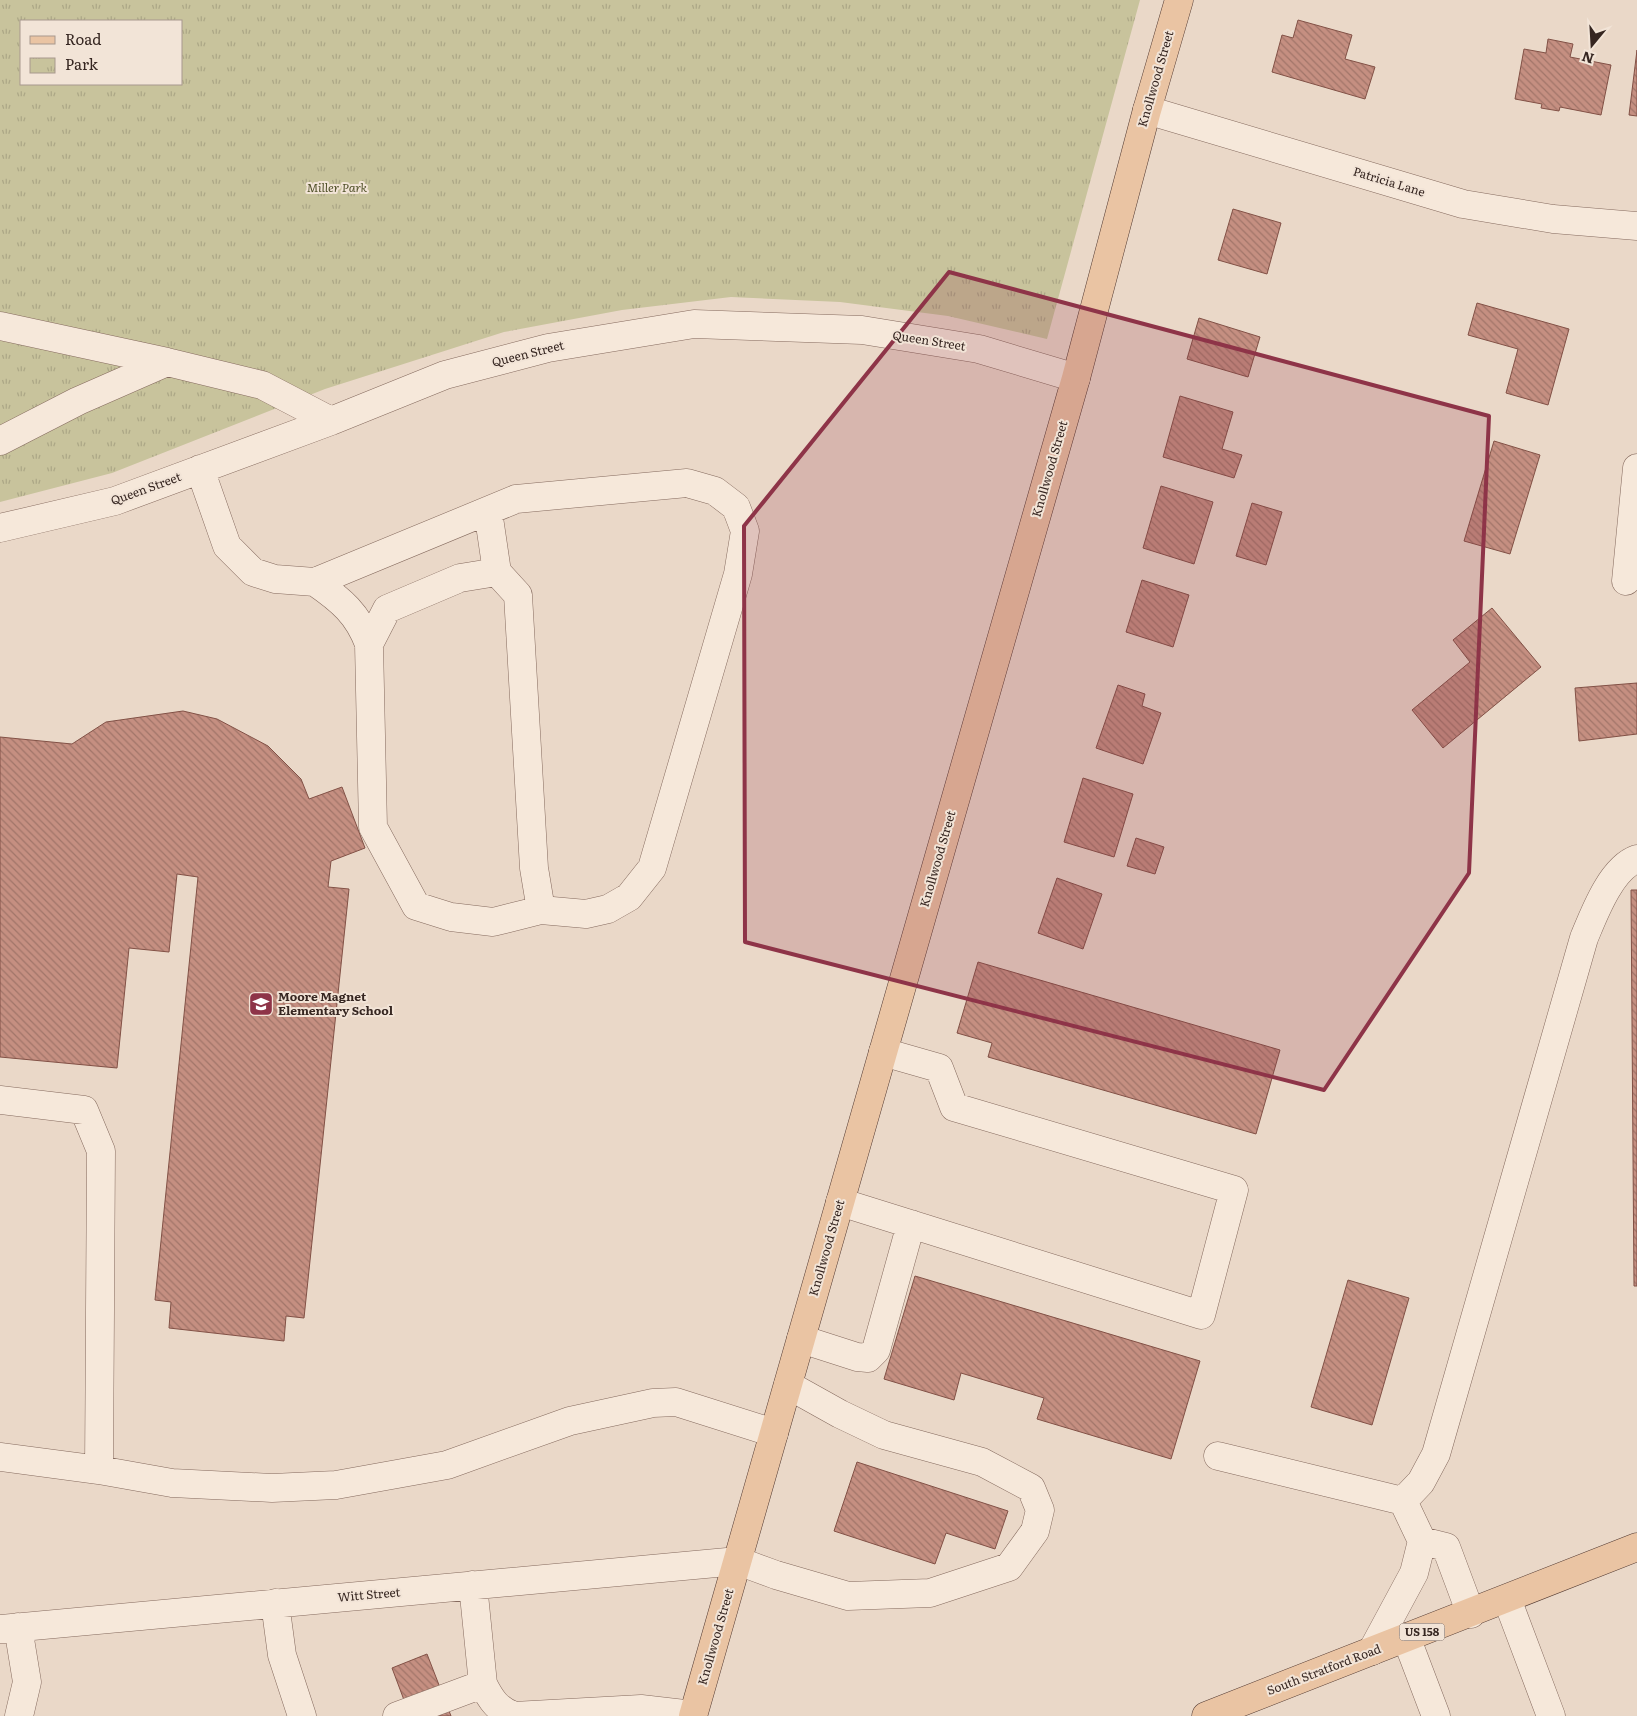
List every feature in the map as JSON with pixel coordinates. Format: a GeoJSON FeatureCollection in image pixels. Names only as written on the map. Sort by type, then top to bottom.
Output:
{"type":"FeatureCollection","features":[{"type":"Feature","properties":{"kind":"main road","name":"Knollwood Street"},"geometry":{"type":"LineString","coordinates":[[693,1715],[1076,378],[1147,110],[1179,0]]}},
{"type":"Feature","properties":{"kind":"main road","name":"South Stratford Road"},"geometry":{"type":"LineString","coordinates":[[1206,1716],[1471,1614],[1637,1547]]}},
{"type":"Feature","properties":{"kind":"street","name":"Patricia Lane"},"geometry":{"type":"LineString","coordinates":[[1147,110],[1463,204],[1553,219],[1637,226]]}},
{"type":"Feature","properties":{"kind":"street","name":"Queen Street"},"geometry":{"type":"LineString","coordinates":[[0,528],[114,501],[331,421],[445,375],[548,348],[694,324],[862,330],[979,349],[1076,378]]}},
{"type":"Feature","properties":{"kind":"street"},"geometry":{"type":"LineString","coordinates":[[0,326],[167,362],[262,385],[331,421]]}},
{"type":"Feature","properties":{"kind":"street"},"geometry":{"type":"LineString","coordinates":[[0,441],[78,401],[167,362]]}},
{"type":"Feature","properties":{"kind":"street"},"geometry":{"type":"LineString","coordinates":[[1626,582],[1637,468]]}},
{"type":"Feature","properties":{"kind":"street"},"geometry":{"type":"LineString","coordinates":[[200,469],[227,546],[239,560],[253,572],[275,579],[315,582],[516,499],[687,483],[715,491],[736,507],[745,531],[738,574],[652,868],[629,897],[608,908],[586,914],[541,910],[493,922],[451,916],[416,906],[373,827],[369,644],[363,627],[342,600],[315,582]]}},
{"type":"Feature","properties":{"kind":"street"},"geometry":{"type":"LineString","coordinates":[[488,511],[497,572],[518,595],[534,868],[541,910]]}},
{"type":"Feature","properties":{"kind":"street"},"geometry":{"type":"LineString","coordinates":[[369,644],[387,609],[460,578],[497,572]]}},
{"type":"Feature","properties":{"kind":"street"},"geometry":{"type":"LineString","coordinates":[[1403,1501],[1422,1482],[1436,1454],[1584,938],[1601,898],[1628,862],[1637,859]]}},
{"type":"Feature","properties":{"kind":"street"},"geometry":{"type":"LineString","coordinates":[[840,1202],[1201,1316],[1234,1190],[954,1107],[939,1068],[883,1052]]}},
{"type":"Feature","properties":{"kind":"street"},"geometry":{"type":"LineString","coordinates":[[0,1100],[84,1110],[101,1151],[99,1470]]}},
{"type":"Feature","properties":{"kind":"street"},"geometry":{"type":"LineString","coordinates":[[801,1339],[857,1357],[868,1358],[876,1350],[911,1224]]}},
{"type":"Feature","properties":{"kind":"street"},"geometry":{"type":"LineString","coordinates":[[738,1561],[776,1575],[848,1596],[930,1593],[1009,1567],[1035,1531],[1040,1510],[1031,1488],[982,1462],[884,1434],[840,1414],[788,1385]]}},
{"type":"Feature","properties":{"kind":"street"},"geometry":{"type":"LineString","coordinates":[[0,1456],[99,1470],[172,1483],[272,1488],[336,1485],[447,1465],[570,1421],[653,1404],[676,1402],[774,1434]]}},
{"type":"Feature","properties":{"kind":"street"},"geometry":{"type":"LineString","coordinates":[[1218,1456],[1403,1501]]}},
{"type":"Feature","properties":{"kind":"street"},"geometry":{"type":"LineString","coordinates":[[1372,1651],[1414,1573],[1422,1541],[1403,1501]]}},
{"type":"Feature","properties":{"kind":"street"},"geometry":{"type":"LineString","coordinates":[[1422,1541],[1446,1547],[1471,1614]]}},
{"type":"Feature","properties":{"kind":"street","name":"Witt Street"},"geometry":{"type":"LineString","coordinates":[[9,1628],[738,1561]]}},
{"type":"Feature","properties":{"kind":"street"},"geometry":{"type":"LineString","coordinates":[[473,1585],[483,1684],[490,1698],[500,1710],[514,1716],[641,1709],[693,1715]]}},
{"type":"Feature","properties":{"kind":"street"},"geometry":{"type":"LineString","coordinates":[[1507,1599],[1551,1716]]}},
{"type":"Feature","properties":{"kind":"street"},"geometry":{"type":"LineString","coordinates":[[275,1603],[282,1655],[302,1716]]}},
{"type":"Feature","properties":{"kind":"street"},"geometry":{"type":"LineString","coordinates":[[9,1628],[27,1682],[20,1716]]}},
{"type":"Feature","properties":{"kind":"street"},"geometry":{"type":"LineString","coordinates":[[1406,1638],[1436,1716]]}},
{"type":"Feature","properties":{"kind":"street"},"geometry":{"type":"LineString","coordinates":[[397,1716],[483,1684]]}},
{"type":"Feature","properties":{"kind":"highlighted area"},"geometry":{"type":"Polygon","coordinates":[[[949,272],[1489,416],[1469,873],[1324,1090],[745,942],[744,526],[949,272]]]}},
{"type":"Feature","properties":{"kind":"green space","name":"Miller Park"},"geometry":{"type":"Polygon","coordinates":[[[0,0],[1140,0],[1047,339],[948,316],[840,302],[731,297],[622,310],[504,332],[325,389],[112,473],[0,502],[0,0]]]}},
{"type":"Feature","properties":{"kind":"building"},"geometry":{"type":"Polygon","coordinates":[[[1298,20],[1352,35],[1345,59],[1375,67],[1365,99],[1272,72],[1282,35],[1293,38],[1298,20]]]}},
{"type":"Feature","properties":{"kind":"building"},"geometry":{"type":"Polygon","coordinates":[[[1548,39],[1573,44],[1570,57],[1611,65],[1601,115],[1560,107],[1559,111],[1541,108],[1542,104],[1515,99],[1524,49],[1546,53],[1548,39]]]}},
{"type":"Feature","properties":{"kind":"building"},"geometry":{"type":"Polygon","coordinates":[[[1637,50],[1637,116],[1629,115],[1637,50]]]}},
{"type":"Feature","properties":{"kind":"building"},"geometry":{"type":"Polygon","coordinates":[[[1233,209],[1281,223],[1267,274],[1218,260],[1233,209]]]}},
{"type":"Feature","properties":{"kind":"building"},"geometry":{"type":"Polygon","coordinates":[[[1477,303],[1569,329],[1548,405],[1506,393],[1518,349],[1468,335],[1477,303]]]}},
{"type":"Feature","properties":{"kind":"building"},"geometry":{"type":"Polygon","coordinates":[[[1199,318],[1260,337],[1248,377],[1187,359],[1199,318]]]}},
{"type":"Feature","properties":{"kind":"building"},"geometry":{"type":"Polygon","coordinates":[[[1180,396],[1233,412],[1222,449],[1242,455],[1234,478],[1163,457],[1180,396]]]}},
{"type":"Feature","properties":{"kind":"building"},"geometry":{"type":"Polygon","coordinates":[[[1494,441],[1540,455],[1510,554],[1464,541],[1494,441]]]}},
{"type":"Feature","properties":{"kind":"building"},"geometry":{"type":"Polygon","coordinates":[[[1161,486],[1213,502],[1194,564],[1143,548],[1161,486]]]}},
{"type":"Feature","properties":{"kind":"building"},"geometry":{"type":"Polygon","coordinates":[[[1252,503],[1282,512],[1266,565],[1236,556],[1252,503]]]}},
{"type":"Feature","properties":{"kind":"building"},"geometry":{"type":"Polygon","coordinates":[[[1142,580],[1189,595],[1173,647],[1126,632],[1142,580]]]}},
{"type":"Feature","properties":{"kind":"building"},"geometry":{"type":"Polygon","coordinates":[[[1492,608],[1541,667],[1443,748],[1412,710],[1470,662],[1453,640],[1492,608]]]}},
{"type":"Feature","properties":{"kind":"building"},"geometry":{"type":"Polygon","coordinates":[[[1637,683],[1637,734],[1579,741],[1575,688],[1637,683]]]}},
{"type":"Feature","properties":{"kind":"building"},"geometry":{"type":"Polygon","coordinates":[[[1118,685],[1145,694],[1142,706],[1161,713],[1143,764],[1096,748],[1118,685]]]}},
{"type":"Feature","properties":{"kind":"building","name":"Moore Magnet Elementary School"},"geometry":{"type":"Polygon","coordinates":[[[183,711],[217,719],[268,746],[301,779],[309,799],[342,787],[365,848],[331,861],[328,887],[349,889],[304,1318],[286,1316],[284,1341],[169,1328],[171,1302],[155,1300],[198,877],[177,874],[169,952],[129,948],[117,1068],[0,1057],[0,737],[72,744],[106,722],[183,711]]]}},
{"type":"Feature","properties":{"kind":"building"},"geometry":{"type":"Polygon","coordinates":[[[1083,778],[1133,794],[1114,857],[1064,842],[1083,778]]]}},
{"type":"Feature","properties":{"kind":"building"},"geometry":{"type":"Polygon","coordinates":[[[1136,838],[1164,847],[1155,874],[1127,866],[1136,838]]]}},
{"type":"Feature","properties":{"kind":"building"},"geometry":{"type":"Polygon","coordinates":[[[1057,878],[1102,894],[1083,949],[1038,933],[1057,878]]]}},
{"type":"Feature","properties":{"kind":"building"},"geometry":{"type":"Polygon","coordinates":[[[1631,890],[1637,890],[1637,1286],[1634,1286],[1631,890]]]}},
{"type":"Feature","properties":{"kind":"building"},"geometry":{"type":"Polygon","coordinates":[[[978,962],[1280,1050],[1256,1134],[988,1057],[992,1043],[957,1033],[978,962]]]}},
{"type":"Feature","properties":{"kind":"building"},"geometry":{"type":"Polygon","coordinates":[[[915,1276],[1200,1361],[1171,1459],[1037,1419],[1044,1398],[961,1373],[954,1400],[884,1379],[915,1276]]]}},
{"type":"Feature","properties":{"kind":"building"},"geometry":{"type":"Polygon","coordinates":[[[1348,1280],[1409,1298],[1372,1425],[1311,1407],[1348,1280]]]}},
{"type":"Feature","properties":{"kind":"building"},"geometry":{"type":"Polygon","coordinates":[[[857,1462],[1008,1511],[995,1549],[946,1533],[935,1564],[834,1531],[857,1462]]]}},
{"type":"Feature","properties":{"kind":"building"},"geometry":{"type":"Polygon","coordinates":[[[427,1654],[451,1716],[410,1716],[392,1668],[427,1654]]]}},
{"type":"Feature","properties":{"kind":"place","name":"Moore Magnet Elementary School"},"geometry":{"type":"Point","coordinates":[261,1004]}}]}
